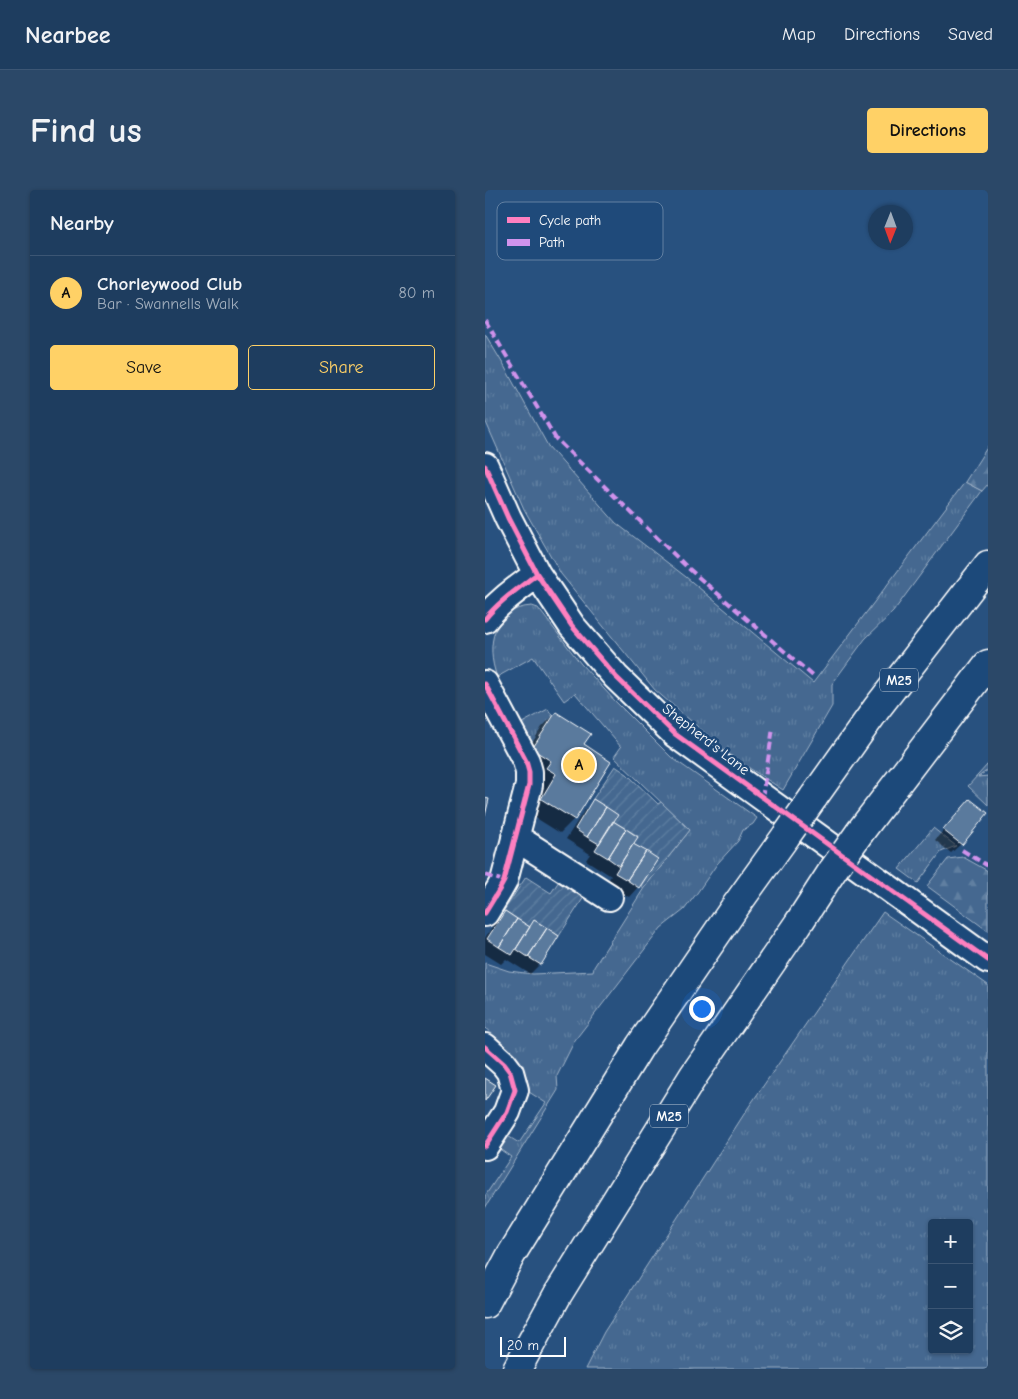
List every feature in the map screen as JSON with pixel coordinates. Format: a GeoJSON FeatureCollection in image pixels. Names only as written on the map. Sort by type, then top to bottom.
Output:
{"type":"FeatureCollection","features":[{"type":"Feature","properties":{"kind":"highway","name":"M25"},"geometry":{"type":"LineString","coordinates":[[485,1304],[511,1255],[640,1046],[735,907],[877,708],[988,565]]}},
{"type":"Feature","properties":{"kind":"highway","name":"M25"},"geometry":{"type":"LineString","coordinates":[[517,1369],[558,1294],[694,1074],[860,832],[988,664]]}},
{"type":"Feature","properties":{"kind":"street","name":"Shepherd's Lane"},"geometry":{"type":"LineString","coordinates":[[485,466],[508,518],[537,574],[572,626],[616,677],[675,734],[988,960]]}},
{"type":"Feature","properties":{"kind":"street"},"geometry":{"type":"LineString","coordinates":[[485,618],[537,574]]}},
{"type":"Feature","properties":{"kind":"street"},"geometry":{"type":"LineString","coordinates":[[485,684],[526,761],[529,772],[529,785],[504,881],[485,913]]}},
{"type":"Feature","properties":{"kind":"street"},"geometry":{"type":"LineString","coordinates":[[515,837],[609,897]]}},
{"type":"Feature","properties":{"kind":"street"},"geometry":{"type":"LineString","coordinates":[[485,1048],[504,1064],[510,1072],[515,1090],[507,1112],[485,1146]]}},
{"type":"Feature","properties":{"kind":"green space"},"geometry":{"type":"Polygon","coordinates":[[[485,334],[548,446],[616,523],[686,577],[813,683],[965,482],[982,491],[893,612],[865,639],[832,684],[832,706],[783,790],[734,758],[655,690],[561,574],[524,509],[485,420],[485,334]]]}},
{"type":"Feature","properties":{"kind":"green space"},"geometry":{"type":"Polygon","coordinates":[[[988,446],[988,484],[982,491],[965,482],[988,446]]]}},
{"type":"Feature","properties":{"kind":"green space"},"geometry":{"type":"Polygon","coordinates":[[[532,606],[538,608],[581,664],[671,757],[757,818],[753,824],[743,830],[738,841],[717,864],[684,910],[661,928],[575,1040],[557,1076],[558,1090],[485,1208],[485,1196],[511,1157],[498,1148],[506,1135],[519,1143],[546,1103],[529,1092],[524,1072],[515,1055],[485,1028],[485,963],[509,971],[533,974],[593,971],[644,888],[690,830],[614,757],[621,747],[575,693],[564,701],[533,657],[497,677],[492,653],[495,630],[508,613],[519,608],[532,606]]]}},
{"type":"Feature","properties":{"kind":"green space"},"geometry":{"type":"Polygon","coordinates":[[[548,709],[553,717],[534,746],[522,723],[548,709]]]}},
{"type":"Feature","properties":{"kind":"green space"},"geometry":{"type":"Polygon","coordinates":[[[988,764],[988,770],[978,777],[988,776],[988,805],[968,786],[988,764]]]}},
{"type":"Feature","properties":{"kind":"green space"},"geometry":{"type":"Polygon","coordinates":[[[615,766],[627,774],[658,804],[661,802],[690,830],[644,888],[641,886],[657,859],[633,844],[638,836],[613,821],[617,815],[593,799],[615,766]]]}},
{"type":"Feature","properties":{"kind":"green space"},"geometry":{"type":"Polygon","coordinates":[[[933,828],[956,846],[941,852],[918,883],[899,869],[933,828]]]}},
{"type":"Feature","properties":{"kind":"green space"},"geometry":{"type":"Polygon","coordinates":[[[963,857],[988,871],[988,931],[927,886],[948,859],[963,857]]]}},
{"type":"Feature","properties":{"kind":"green space"},"geometry":{"type":"Polygon","coordinates":[[[526,877],[551,893],[559,881],[584,897],[559,936],[535,920],[530,927],[505,911],[503,912],[526,877]]]}},
{"type":"Feature","properties":{"kind":"green space"},"geometry":{"type":"Polygon","coordinates":[[[883,912],[988,985],[988,1369],[585,1369],[604,1332],[748,1108],[883,912]]]}},
{"type":"Feature","properties":{"kind":"building"},"geometry":{"type":"Polygon","coordinates":[[[556,712],[591,734],[584,744],[611,762],[575,820],[541,799],[556,774],[546,768],[551,761],[532,749],[556,712]]]}},
{"type":"Feature","properties":{"kind":"building"},"geometry":{"type":"Polygon","coordinates":[[[485,798],[489,799],[485,816],[485,798]]]}},
{"type":"Feature","properties":{"kind":"building"},"geometry":{"type":"Polygon","coordinates":[[[593,799],[606,807],[587,837],[575,829],[593,799]]]}},
{"type":"Feature","properties":{"kind":"building"},"geometry":{"type":"Polygon","coordinates":[[[970,799],[988,813],[962,845],[943,830],[970,799]]]}},
{"type":"Feature","properties":{"kind":"building"},"geometry":{"type":"Polygon","coordinates":[[[606,807],[618,815],[599,844],[587,837],[606,807]]]}},
{"type":"Feature","properties":{"kind":"building"},"geometry":{"type":"Polygon","coordinates":[[[613,821],[626,829],[608,858],[595,850],[613,821]]]}},
{"type":"Feature","properties":{"kind":"building"},"geometry":{"type":"Polygon","coordinates":[[[626,829],[638,837],[619,866],[608,858],[626,829]]]}},
{"type":"Feature","properties":{"kind":"building"},"geometry":{"type":"Polygon","coordinates":[[[633,844],[646,851],[627,880],[615,873],[633,844]]]}},
{"type":"Feature","properties":{"kind":"building"},"geometry":{"type":"Polygon","coordinates":[[[646,851],[658,859],[639,888],[627,880],[646,851]]]}},
{"type":"Feature","properties":{"kind":"building"},"geometry":{"type":"Polygon","coordinates":[[[505,911],[517,919],[499,947],[487,939],[505,911]]]}},
{"type":"Feature","properties":{"kind":"building"},"geometry":{"type":"Polygon","coordinates":[[[517,919],[530,927],[512,955],[499,947],[517,919]]]}},
{"type":"Feature","properties":{"kind":"building"},"geometry":{"type":"Polygon","coordinates":[[[534,920],[547,928],[528,957],[516,949],[534,920]]]}},
{"type":"Feature","properties":{"kind":"building"},"geometry":{"type":"Polygon","coordinates":[[[547,928],[559,936],[541,965],[528,957],[547,928]]]}},
{"type":"Feature","properties":{"kind":"building"},"geometry":{"type":"Polygon","coordinates":[[[485,1078],[496,1085],[485,1101],[485,1078]]]}},
{"type":"Feature","properties":{"kind":"marked path"},"geometry":{"type":"LineString","coordinates":[[485,320],[556,439],[688,568],[813,676]]}},
{"type":"Feature","properties":{"kind":"marked path"},"geometry":{"type":"LineString","coordinates":[[762,798],[773,728]]}},
{"type":"Feature","properties":{"kind":"marked path"},"geometry":{"type":"LineString","coordinates":[[962,850],[988,866]]}},
{"type":"Feature","properties":{"kind":"marked path"},"geometry":{"type":"LineString","coordinates":[[485,875],[504,881]]}},
{"type":"Feature","properties":{"kind":"cycle path"},"geometry":{"type":"LineString","coordinates":[[485,466],[508,518],[537,574],[572,626],[616,677],[675,734],[988,960]]}},
{"type":"Feature","properties":{"kind":"cycle path"},"geometry":{"type":"LineString","coordinates":[[485,619],[503,601],[537,574]]}},
{"type":"Feature","properties":{"kind":"cycle path"},"geometry":{"type":"LineString","coordinates":[[485,684],[526,761],[529,772],[529,785],[504,881],[485,913]]}},
{"type":"Feature","properties":{"kind":"cycle path"},"geometry":{"type":"LineString","coordinates":[[485,1047],[510,1072],[515,1090],[507,1112],[485,1146]]}},
{"type":"Feature","properties":{"kind":"place","name":"Chorleywood Club"},"geometry":{"type":"Point","coordinates":[579,765]}}]}
